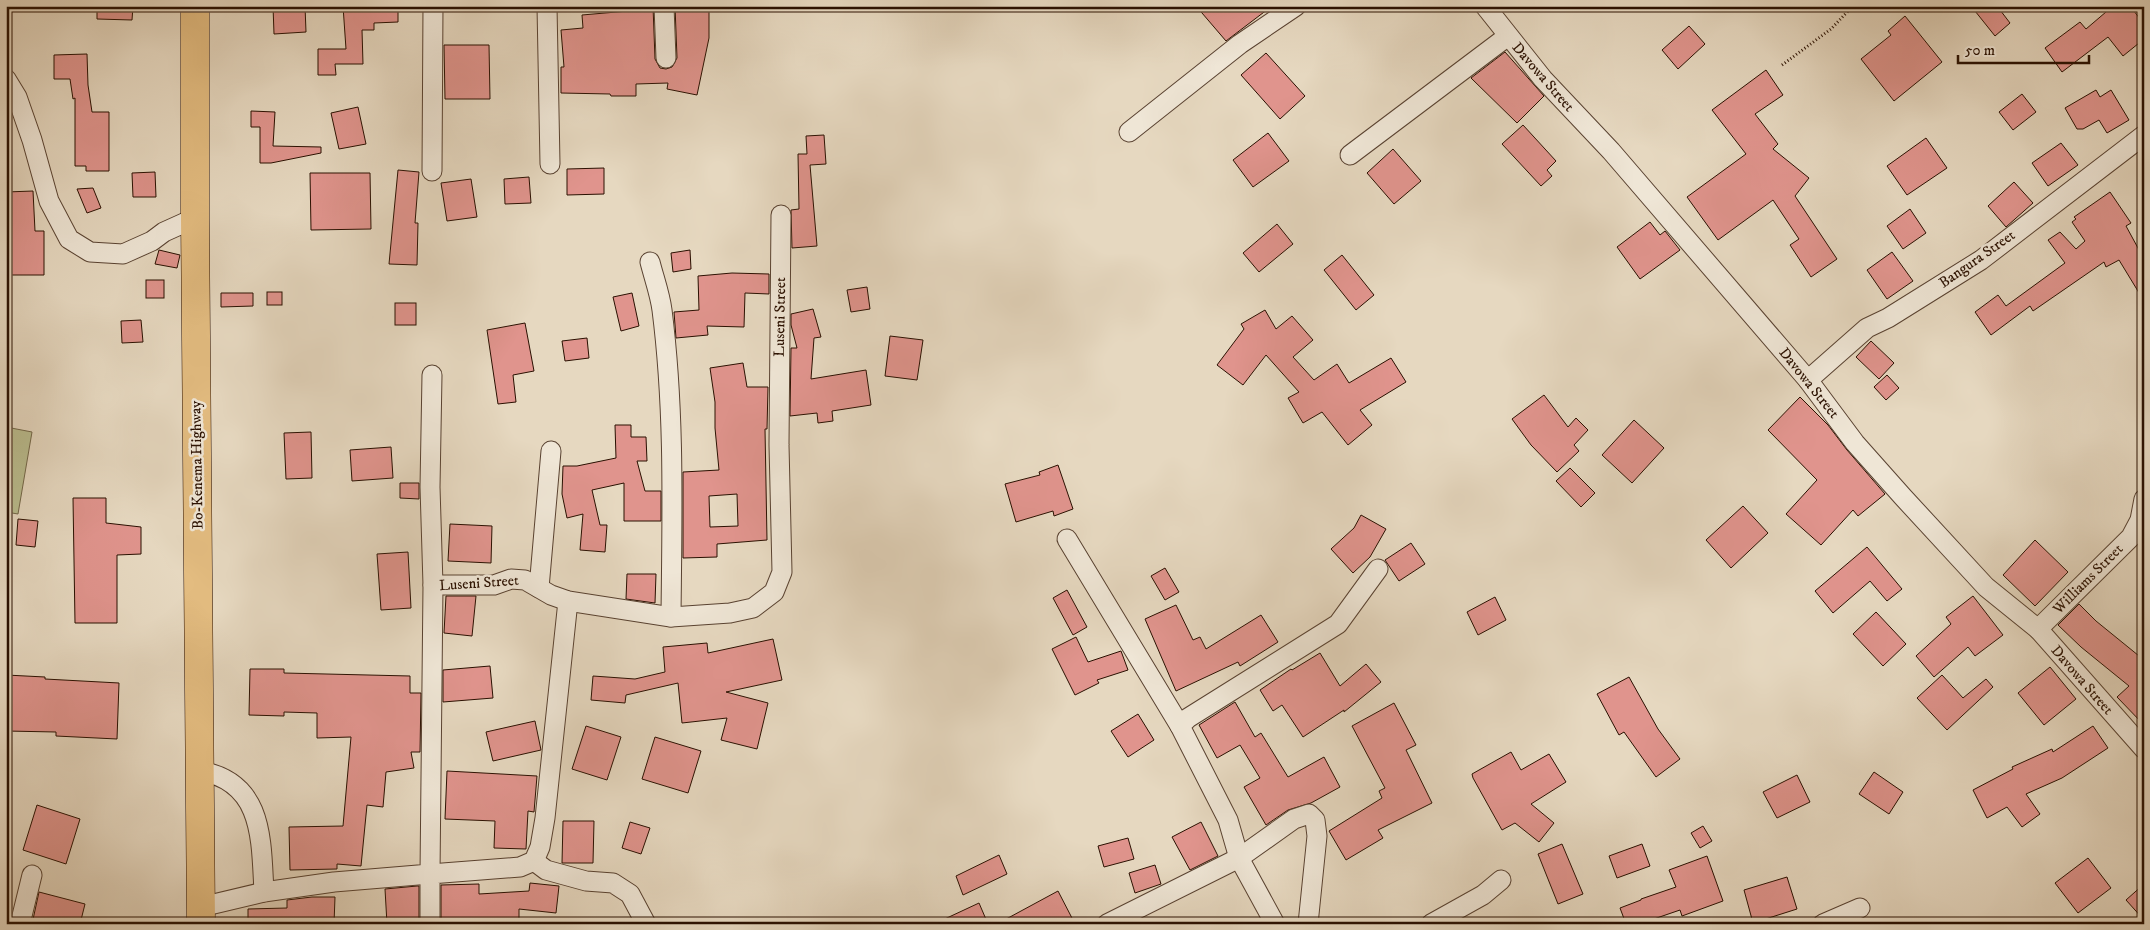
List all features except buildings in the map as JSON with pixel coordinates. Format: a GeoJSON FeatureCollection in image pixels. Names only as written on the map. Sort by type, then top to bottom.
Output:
{"type":"FeatureCollection","features":[{"type":"Feature","properties":{"kind":"highway","name":"Bo-Kenema Highway"},"geometry":{"type":"LineString","coordinates":[[195,6],[201,916]]}},
{"type":"Feature","properties":{"kind":"street"},"geometry":{"type":"LineString","coordinates":[[432,171],[433,6]]}},
{"type":"Feature","properties":{"kind":"street"},"geometry":{"type":"LineString","coordinates":[[548,6],[550,164]]}},
{"type":"Feature","properties":{"kind":"street"},"geometry":{"type":"LineString","coordinates":[[664,6],[666,58]]}},
{"type":"Feature","properties":{"kind":"street"},"geometry":{"type":"LineString","coordinates":[[1129,132],[1240,44],[1296,6]]}},
{"type":"Feature","properties":{"kind":"street","name":"Davowa Street"},"geometry":{"type":"LineString","coordinates":[[1485,6],[1543,79],[1611,151],[1808,380],[1855,443],[1979,580],[2038,629],[2144,749]]}},
{"type":"Feature","properties":{"kind":"street"},"geometry":{"type":"LineString","coordinates":[[1350,155],[1508,36]]}},
{"type":"Feature","properties":{"kind":"street"},"geometry":{"type":"LineString","coordinates":[[6,78],[17,97],[32,140],[49,201],[69,239],[90,252],[123,254],[195,218]]}},
{"type":"Feature","properties":{"kind":"street","name":"Bangura Street"},"geometry":{"type":"LineString","coordinates":[[1808,380],[1867,328],[1888,318],[1981,260],[2144,135]]}},
{"type":"Feature","properties":{"kind":"street","name":"Luseni Street"},"geometry":{"type":"LineString","coordinates":[[430,924],[433,585],[494,585],[511,580],[525,580],[551,595],[568,601],[671,618],[730,613],[753,608],[774,592],[782,572],[779,445],[781,215]]}},
{"type":"Feature","properties":{"kind":"street"},"geometry":{"type":"LineString","coordinates":[[650,262],[662,308],[670,398],[672,484],[671,618]]}},
{"type":"Feature","properties":{"kind":"street"},"geometry":{"type":"LineString","coordinates":[[432,375],[430,487],[433,585]]}},
{"type":"Feature","properties":{"kind":"street"},"geometry":{"type":"LineString","coordinates":[[539,588],[551,451]]}},
{"type":"Feature","properties":{"kind":"street","name":"Williams Street"},"geometry":{"type":"LineString","coordinates":[[2038,629],[2130,537],[2140,520],[2144,499]]}},
{"type":"Feature","properties":{"kind":"street"},"geometry":{"type":"LineString","coordinates":[[1067,539],[1180,726],[1228,820],[1239,858],[1275,924]]}},
{"type":"Feature","properties":{"kind":"street"},"geometry":{"type":"LineString","coordinates":[[1180,726],[1188,718],[1338,624],[1378,569]]}},
{"type":"Feature","properties":{"kind":"street"},"geometry":{"type":"LineString","coordinates":[[201,916],[264,892],[334,882],[520,868],[534,860],[540,848],[545,818],[568,601]]}},
{"type":"Feature","properties":{"kind":"street"},"geometry":{"type":"LineString","coordinates":[[200,772],[216,774],[231,782],[251,803],[260,838],[264,892]]}},
{"type":"Feature","properties":{"kind":"street"},"geometry":{"type":"LineString","coordinates":[[1107,924],[1239,858],[1294,819],[1308,814],[1315,820],[1317,836],[1308,924]]}},
{"type":"Feature","properties":{"kind":"street"},"geometry":{"type":"LineString","coordinates":[[534,860],[546,870],[586,880],[614,883],[630,894],[646,924]]}},
{"type":"Feature","properties":{"kind":"street"},"geometry":{"type":"LineString","coordinates":[[20,924],[32,875]]}},
{"type":"Feature","properties":{"kind":"street"},"geometry":{"type":"LineString","coordinates":[[1431,924],[1483,895],[1501,880]]}},
{"type":"Feature","properties":{"kind":"street"},"geometry":{"type":"LineString","coordinates":[[1823,924],[1860,908]]}},
{"type":"Feature","properties":{"kind":"path"},"geometry":{"type":"LineString","coordinates":[[1782,65],[1830,29],[1853,6]]}},
{"type":"Feature","properties":{"kind":"green space"},"geometry":{"type":"Polygon","coordinates":[[[6,427],[32,432],[18,514],[6,512],[6,427]]]}}]}
